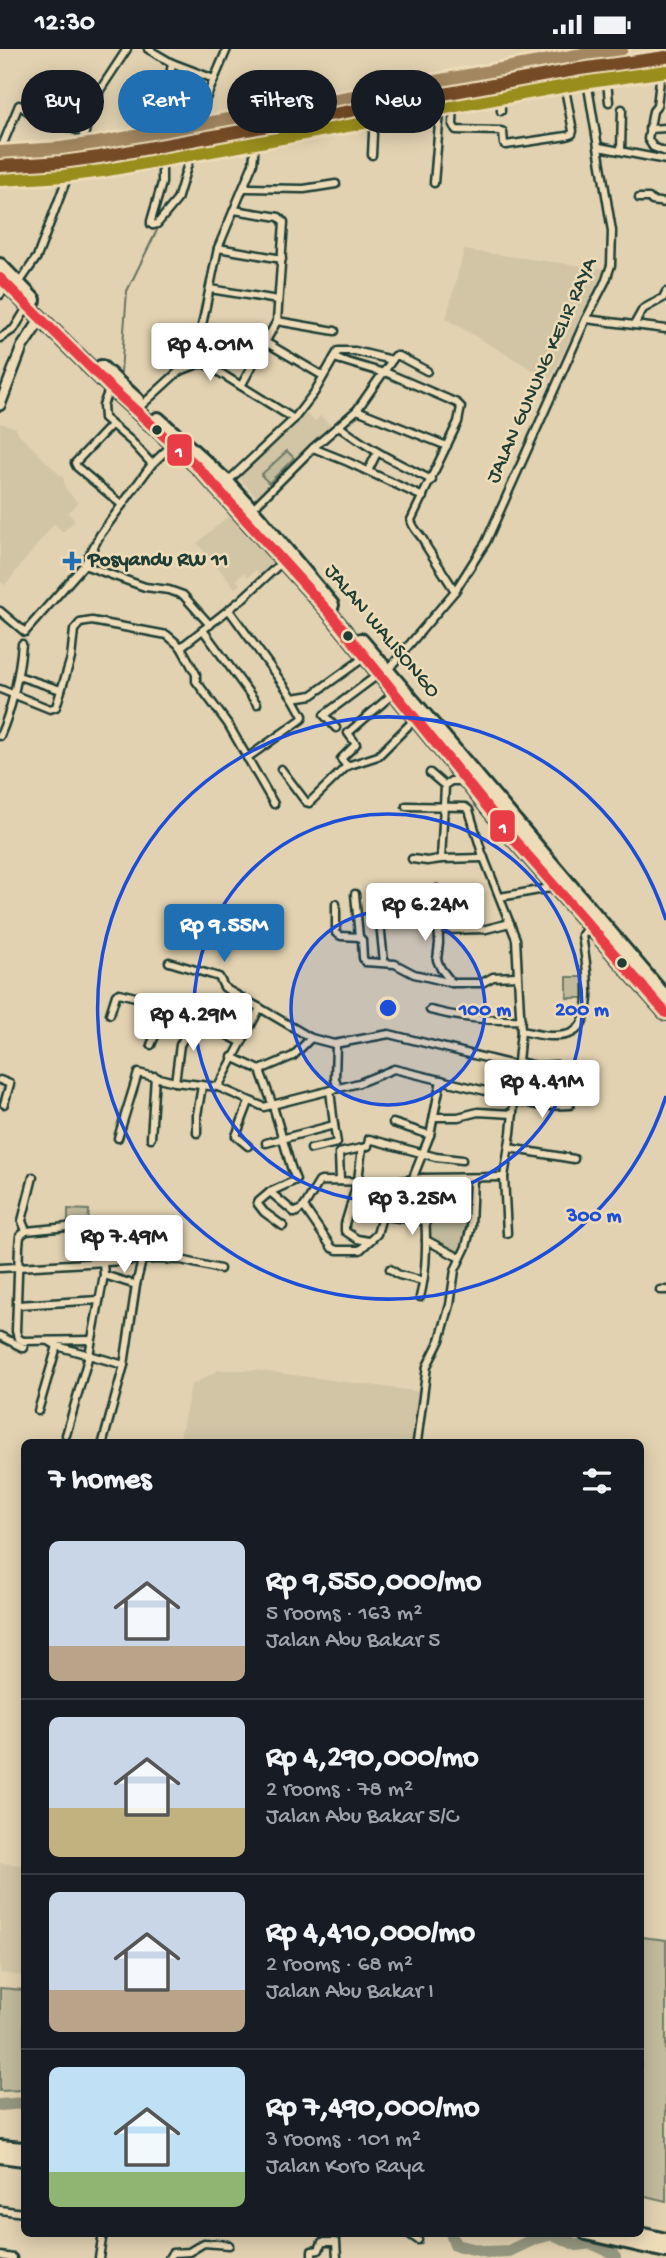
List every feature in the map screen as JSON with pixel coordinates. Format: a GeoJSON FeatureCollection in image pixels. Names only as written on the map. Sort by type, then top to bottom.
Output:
{"type":"FeatureCollection","features":[{"type":"Feature","properties":{"kind":"highway"},"geometry":{"type":"LineString","coordinates":[[0,265],[7,285],[42,316]]}},
{"type":"Feature","properties":{"kind":"highway"},"geometry":{"type":"LineString","coordinates":[[7,285],[42,316]]}},
{"type":"Feature","properties":{"kind":"highway","name":"JALAN WALISONGO"},"geometry":{"type":"LineString","coordinates":[[42,316],[88,361],[142,405],[227,482],[383,673],[666,998]]}},
{"type":"Feature","properties":{"kind":"highway","name":"JALAN WALISONGO"},"geometry":{"type":"LineString","coordinates":[[88,361],[110,387],[198,467],[330,613],[365,657],[383,673],[394,693],[465,781],[666,1013]]}},
{"type":"Feature","properties":{"kind":"highway"},"geometry":{"type":"LineString","coordinates":[[0,2147],[21,2149]]}},
{"type":"Feature","properties":{"kind":"highway"},"geometry":{"type":"LineString","coordinates":[[0,2157],[21,2159]]}},
{"type":"Feature","properties":{"kind":"highway"},"geometry":{"type":"LineString","coordinates":[[644,2235],[666,2240]]}},
{"type":"Feature","properties":{"kind":"highway"},"geometry":{"type":"LineString","coordinates":[[604,2237],[666,2251]]}},
{"type":"Feature","properties":{"kind":"street"},"geometry":{"type":"LineString","coordinates":[[104,84],[127,49]]}},
{"type":"Feature","properties":{"kind":"street"},"geometry":{"type":"LineString","coordinates":[[148,49],[172,63],[214,79],[227,49]]}},
{"type":"Feature","properties":{"kind":"street","name":"JALAN GUNUNG KELIR RAYA"},"geometry":{"type":"LineString","coordinates":[[336,728],[324,715],[383,673],[455,591],[486,542],[606,280],[613,246],[599,146],[581,49]]}},
{"type":"Feature","properties":{"kind":"street"},"geometry":{"type":"LineString","coordinates":[[85,133],[78,151],[170,135],[173,121],[166,101],[172,63]]}},
{"type":"Feature","properties":{"kind":"street"},"geometry":{"type":"LineString","coordinates":[[445,99],[664,63],[648,139],[650,145],[666,152]]}},
{"type":"Feature","properties":{"kind":"street"},"geometry":{"type":"LineString","coordinates":[[606,71],[609,102]]}},
{"type":"Feature","properties":{"kind":"street"},"geometry":{"type":"LineString","coordinates":[[454,97],[453,125],[456,130],[502,131],[504,145],[568,136],[573,131],[563,78]]}},
{"type":"Feature","properties":{"kind":"street"},"geometry":{"type":"LineString","coordinates":[[500,89],[501,111]]}},
{"type":"Feature","properties":{"kind":"street"},"geometry":{"type":"LineString","coordinates":[[0,151],[19,105],[21,106]]}},
{"type":"Feature","properties":{"kind":"street"},"geometry":{"type":"LineString","coordinates":[[657,106],[666,105]]}},
{"type":"Feature","properties":{"kind":"street"},"geometry":{"type":"LineString","coordinates":[[621,151],[622,109]]}},
{"type":"Feature","properties":{"kind":"street"},"geometry":{"type":"LineString","coordinates":[[7,285],[37,257],[72,166],[197,146],[351,116]]}},
{"type":"Feature","properties":{"kind":"street"},"geometry":{"type":"LineString","coordinates":[[649,129],[666,128]]}},
{"type":"Feature","properties":{"kind":"street"},"geometry":{"type":"LineString","coordinates":[[372,155],[373,133]]}},
{"type":"Feature","properties":{"kind":"street"},"geometry":{"type":"LineString","coordinates":[[434,183],[438,133]]}},
{"type":"Feature","properties":{"kind":"street"},"geometry":{"type":"LineString","coordinates":[[142,405],[179,371],[201,330],[218,248],[253,164],[256,134]]}},
{"type":"Feature","properties":{"kind":"street"},"geometry":{"type":"LineString","coordinates":[[162,152],[162,183],[151,224],[157,224],[177,200],[197,146]]}},
{"type":"Feature","properties":{"kind":"street"},"geometry":{"type":"LineString","coordinates":[[599,146],[666,160]]}},
{"type":"Feature","properties":{"kind":"street"},"geometry":{"type":"LineString","coordinates":[[244,188],[304,189],[336,184]]}},
{"type":"Feature","properties":{"kind":"street"},"geometry":{"type":"LineString","coordinates":[[639,198],[666,203]]}},
{"type":"Feature","properties":{"kind":"street"},"geometry":{"type":"LineString","coordinates":[[234,210],[279,216],[284,222],[277,321],[242,386]]}},
{"type":"Feature","properties":{"kind":"street"},"geometry":{"type":"LineString","coordinates":[[218,248],[282,259]]}},
{"type":"Feature","properties":{"kind":"street"},"geometry":{"type":"LineString","coordinates":[[211,289],[278,300]]}},
{"type":"Feature","properties":{"kind":"street"},"geometry":{"type":"LineString","coordinates":[[634,325],[643,309],[665,296]]}},
{"type":"Feature","properties":{"kind":"street"},"geometry":{"type":"LineString","coordinates":[[0,338],[14,329],[29,306]]}},
{"type":"Feature","properties":{"kind":"street"},"geometry":{"type":"LineString","coordinates":[[0,405],[22,347],[42,316]]}},
{"type":"Feature","properties":{"kind":"street"},"geometry":{"type":"LineString","coordinates":[[586,319],[666,330]]}},
{"type":"Feature","properties":{"kind":"street"},"geometry":{"type":"LineString","coordinates":[[277,321],[335,331]]}},
{"type":"Feature","properties":{"kind":"street"},"geometry":{"type":"LineString","coordinates":[[201,330],[228,333],[264,342],[323,376]]}},
{"type":"Feature","properties":{"kind":"street"},"geometry":{"type":"LineString","coordinates":[[227,482],[294,419],[314,393],[338,351],[355,351],[392,360]]}},
{"type":"Feature","properties":{"kind":"street"},"geometry":{"type":"LineString","coordinates":[[251,510],[313,448],[357,410],[396,355],[428,371]]}},
{"type":"Feature","properties":{"kind":"street"},"geometry":{"type":"LineString","coordinates":[[332,361],[384,373],[460,405],[458,422],[411,522],[424,538],[426,546],[455,591]]}},
{"type":"Feature","properties":{"kind":"street"},"geometry":{"type":"LineString","coordinates":[[179,371],[206,364],[294,419]]}},
{"type":"Feature","properties":{"kind":"street"},"geometry":{"type":"LineString","coordinates":[[110,387],[102,414],[152,464]]}},
{"type":"Feature","properties":{"kind":"street"},"geometry":{"type":"LineString","coordinates":[[357,410],[447,446]]}},
{"type":"Feature","properties":{"kind":"street"},"geometry":{"type":"LineString","coordinates":[[111,425],[75,463],[122,505]]}},
{"type":"Feature","properties":{"kind":"street"},"geometry":{"type":"LineString","coordinates":[[339,426],[361,444],[432,480]]}},
{"type":"Feature","properties":{"kind":"street"},"geometry":{"type":"LineString","coordinates":[[0,611],[25,632],[84,565],[100,535],[152,464],[173,444]]}},
{"type":"Feature","properties":{"kind":"street"},"geometry":{"type":"LineString","coordinates":[[313,448],[423,497]]}},
{"type":"Feature","properties":{"kind":"street"},"geometry":{"type":"LineString","coordinates":[[368,471],[377,453]]}},
{"type":"Feature","properties":{"kind":"street"},"geometry":{"type":"LineString","coordinates":[[181,647],[241,600],[282,562]]}},
{"type":"Feature","properties":{"kind":"street"},"geometry":{"type":"LineString","coordinates":[[84,565],[145,587],[183,595],[210,625]]}},
{"type":"Feature","properties":{"kind":"street"},"geometry":{"type":"LineString","coordinates":[[229,610],[303,715],[302,719],[247,758]]}},
{"type":"Feature","properties":{"kind":"street"},"geometry":{"type":"LineString","coordinates":[[0,689],[53,709],[56,707],[71,658],[74,631],[80,622],[92,621],[167,635],[181,647],[196,674],[196,681],[228,724],[274,804]]}},
{"type":"Feature","properties":{"kind":"street"},"geometry":{"type":"LineString","coordinates":[[203,630],[257,704]]}},
{"type":"Feature","properties":{"kind":"street"},"geometry":{"type":"LineString","coordinates":[[0,736],[19,676],[22,644]]}},
{"type":"Feature","properties":{"kind":"street"},"geometry":{"type":"LineString","coordinates":[[293,698],[309,695],[365,657]]}},
{"type":"Feature","properties":{"kind":"street"},"geometry":{"type":"LineString","coordinates":[[19,676],[61,690]]}},
{"type":"Feature","properties":{"kind":"street"},"geometry":{"type":"LineString","coordinates":[[347,766],[341,759],[356,744],[348,733],[394,693]]}},
{"type":"Feature","properties":{"kind":"street"},"geometry":{"type":"LineString","coordinates":[[281,769],[308,803],[347,766],[378,755],[415,719]]}},
{"type":"Feature","properties":{"kind":"street"},"geometry":{"type":"LineString","coordinates":[[430,773],[445,785]]}},
{"type":"Feature","properties":{"kind":"street"},"geometry":{"type":"LineString","coordinates":[[445,785],[451,781],[465,781]]}},
{"type":"Feature","properties":{"kind":"street"},"geometry":{"type":"LineString","coordinates":[[441,859],[445,785]]}},
{"type":"Feature","properties":{"kind":"street"},"geometry":{"type":"LineString","coordinates":[[406,806],[465,807],[470,810],[484,858],[516,939],[521,1031],[504,1177],[507,1233]]}},
{"type":"Feature","properties":{"kind":"street"},"geometry":{"type":"LineString","coordinates":[[412,859],[426,861],[484,858]]}},
{"type":"Feature","properties":{"kind":"street"},"geometry":{"type":"LineString","coordinates":[[500,897],[557,887]]}},
{"type":"Feature","properties":{"kind":"street"},"geometry":{"type":"LineString","coordinates":[[437,889],[437,960],[452,983]]}},
{"type":"Feature","properties":{"kind":"street"},"geometry":{"type":"LineString","coordinates":[[355,894],[359,937],[362,940],[365,961],[395,964],[432,980],[452,983],[482,983],[493,977],[517,976]]}},
{"type":"Feature","properties":{"kind":"street"},"geometry":{"type":"LineString","coordinates":[[335,904],[336,933],[359,937]]}},
{"type":"Feature","properties":{"kind":"street"},"geometry":{"type":"LineString","coordinates":[[379,913],[384,963]]}},
{"type":"Feature","properties":{"kind":"street"},"geometry":{"type":"LineString","coordinates":[[438,930],[486,929],[510,923]]}},
{"type":"Feature","properties":{"kind":"street"},"geometry":{"type":"LineString","coordinates":[[521,1031],[563,1036],[573,1033],[583,1022],[588,997],[582,935],[589,925]]}},
{"type":"Feature","properties":{"kind":"street"},"geometry":{"type":"LineString","coordinates":[[169,961],[219,977],[228,990],[311,1038],[336,1044],[389,1034],[518,1064],[556,1065]]}},
{"type":"Feature","properties":{"kind":"street"},"geometry":{"type":"LineString","coordinates":[[110,1014],[119,993],[168,1005],[241,1042]]}},
{"type":"Feature","properties":{"kind":"street"},"geometry":{"type":"LineString","coordinates":[[151,1045],[168,1005]]}},
{"type":"Feature","properties":{"kind":"street"},"geometry":{"type":"LineString","coordinates":[[218,1087],[260,1008]]}},
{"type":"Feature","properties":{"kind":"street"},"geometry":{"type":"LineString","coordinates":[[430,1010],[455,1016],[502,1021],[521,1020]]}},
{"type":"Feature","properties":{"kind":"street"},"geometry":{"type":"LineString","coordinates":[[175,1082],[180,1045],[195,1018]]}},
{"type":"Feature","properties":{"kind":"street"},"geometry":{"type":"LineString","coordinates":[[260,1070],[293,1056],[311,1038]]}},
{"type":"Feature","properties":{"kind":"street"},"geometry":{"type":"LineString","coordinates":[[311,1149],[337,1143],[334,1125],[336,1044]]}},
{"type":"Feature","properties":{"kind":"street"},"geometry":{"type":"LineString","coordinates":[[232,1057],[260,1070],[274,1106],[296,1181],[270,1192],[258,1204],[283,1226]]}},
{"type":"Feature","properties":{"kind":"street"},"geometry":{"type":"LineString","coordinates":[[118,1139],[137,1074],[141,1073],[175,1082],[218,1087],[264,1107],[359,1083],[394,1069],[543,1106],[570,1105]]}},
{"type":"Feature","properties":{"kind":"street"},"geometry":{"type":"LineString","coordinates":[[151,1138],[155,1076]]}},
{"type":"Feature","properties":{"kind":"street"},"geometry":{"type":"LineString","coordinates":[[0,1080],[10,1084],[4,1104]]}},
{"type":"Feature","properties":{"kind":"street"},"geometry":{"type":"LineString","coordinates":[[412,1180],[429,1135],[440,1080]]}},
{"type":"Feature","properties":{"kind":"street"},"geometry":{"type":"LineString","coordinates":[[197,1133],[202,1086]]}},
{"type":"Feature","properties":{"kind":"street"},"geometry":{"type":"LineString","coordinates":[[248,1146],[236,1136],[249,1102]]}},
{"type":"Feature","properties":{"kind":"street"},"geometry":{"type":"LineString","coordinates":[[434,1117],[458,1117],[478,1112],[513,1114]]}},
{"type":"Feature","properties":{"kind":"street"},"geometry":{"type":"LineString","coordinates":[[393,1123],[429,1135]]}},
{"type":"Feature","properties":{"kind":"street"},"geometry":{"type":"LineString","coordinates":[[266,1143],[334,1125]]}},
{"type":"Feature","properties":{"kind":"street"},"geometry":{"type":"LineString","coordinates":[[340,1181],[339,1153],[362,1149],[368,1146],[369,1139],[423,1154],[462,1160]]}},
{"type":"Feature","properties":{"kind":"street"},"geometry":{"type":"LineString","coordinates":[[509,1148],[574,1159]]}},
{"type":"Feature","properties":{"kind":"street"},"geometry":{"type":"LineString","coordinates":[[362,1149],[358,1180],[345,1231],[357,1239],[368,1241]]}},
{"type":"Feature","properties":{"kind":"street"},"geometry":{"type":"LineString","coordinates":[[26,1231],[22,1221],[33,1177]]}},
{"type":"Feature","properties":{"kind":"street"},"geometry":{"type":"LineString","coordinates":[[270,1192],[295,1213],[304,1207],[319,1182],[504,1177]]}},
{"type":"Feature","properties":{"kind":"street"},"geometry":{"type":"LineString","coordinates":[[420,1297],[426,1240],[423,1178]]}},
{"type":"Feature","properties":{"kind":"street"},"geometry":{"type":"LineString","coordinates":[[417,1439],[427,1366],[440,1340],[450,1305],[455,1270],[466,1247],[471,1226],[473,1178]]}},
{"type":"Feature","properties":{"kind":"street"},"geometry":{"type":"LineString","coordinates":[[304,1207],[332,1248],[360,1250],[377,1234],[392,1182]]}},
{"type":"Feature","properties":{"kind":"street"},"geometry":{"type":"LineString","coordinates":[[382,1216],[425,1221]]}},
{"type":"Feature","properties":{"kind":"street"},"geometry":{"type":"LineString","coordinates":[[91,1340],[23,1341],[18,1338],[16,1331],[20,1236],[26,1231],[150,1221],[151,1228],[136,1285],[124,1365],[104,1439]]}},
{"type":"Feature","properties":{"kind":"street"},"geometry":{"type":"LineString","coordinates":[[426,1240],[460,1258]]}},
{"type":"Feature","properties":{"kind":"street"},"geometry":{"type":"LineString","coordinates":[[0,1268],[181,1260],[220,1269]]}},
{"type":"Feature","properties":{"kind":"street"},"geometry":{"type":"LineString","coordinates":[[66,1435],[89,1355],[104,1275],[103,1263]]}},
{"type":"Feature","properties":{"kind":"street"},"geometry":{"type":"LineString","coordinates":[[390,1269],[399,1275],[423,1281]]}},
{"type":"Feature","properties":{"kind":"street"},"geometry":{"type":"LineString","coordinates":[[104,1275],[136,1285]]}},
{"type":"Feature","properties":{"kind":"street"},"geometry":{"type":"LineString","coordinates":[[18,1305],[99,1300]]}},
{"type":"Feature","properties":{"kind":"street"},"geometry":{"type":"LineString","coordinates":[[0,1336],[24,1348]]}},
{"type":"Feature","properties":{"kind":"street"},"geometry":{"type":"LineString","coordinates":[[48,1340],[57,1346],[124,1365]]}},
{"type":"Feature","properties":{"kind":"street"},"geometry":{"type":"LineString","coordinates":[[38,1411],[57,1346]]}},
{"type":"Feature","properties":{"kind":"street"},"geometry":{"type":"LineString","coordinates":[[1,2210],[21,2213]]}},
{"type":"Feature","properties":{"kind":"street"},"geometry":{"type":"LineString","coordinates":[[99,2258],[102,2237]]}},
{"type":"Feature","properties":{"kind":"street"},"geometry":{"type":"LineString","coordinates":[[337,2258],[339,2237]]}},
{"type":"Feature","properties":{"kind":"street"},"geometry":{"type":"LineString","coordinates":[[414,2237],[418,2240]]}},
{"type":"Feature","properties":{"kind":"street"},"geometry":{"type":"LineString","coordinates":[[312,2258],[312,2251],[319,2251],[322,2242],[337,2242]]}},
{"type":"Feature","properties":{"kind":"street"},"geometry":{"type":"LineString","coordinates":[[169,2258],[172,2253],[189,2252],[204,2243],[229,2245]]}},
{"type":"Feature","properties":{"kind":"street"},"geometry":{"type":"LineString","coordinates":[[0,2256],[13,2258]]}},
{"type":"Feature","properties":{"kind":"shaded area"},"geometry":{"type":"Polygon","coordinates":[[[464,250],[605,269],[550,380],[446,319],[464,250]]]}},
{"type":"Feature","properties":{"kind":"shaded area"},"geometry":{"type":"Polygon","coordinates":[[[302,410],[315,421],[320,416],[332,426],[258,498],[237,476],[302,410]]]}},
{"type":"Feature","properties":{"kind":"shaded area"},"geometry":{"type":"Polygon","coordinates":[[[0,423],[15,427],[64,479],[65,488],[78,503],[68,513],[75,521],[63,532],[54,524],[5,585],[0,581],[0,423]]]}},
{"type":"Feature","properties":{"kind":"shaded area"},"geometry":{"type":"Polygon","coordinates":[[[287,451],[294,458],[269,483],[261,475],[287,451]]]}},
{"type":"Feature","properties":{"kind":"shaded area"},"geometry":{"type":"Polygon","coordinates":[[[233,512],[277,564],[262,577],[256,570],[248,577],[244,573],[236,579],[240,584],[235,588],[197,543],[233,512]]]}},
{"type":"Feature","properties":{"kind":"shaded area"},"geometry":{"type":"Polygon","coordinates":[[[567,977],[584,977],[584,998],[567,998],[567,977]]]}},
{"type":"Feature","properties":{"kind":"shaded area"},"geometry":{"type":"Polygon","coordinates":[[[471,1179],[469,1228],[459,1256],[427,1238],[426,1181],[471,1179]]]}},
{"type":"Feature","properties":{"kind":"shaded area"},"geometry":{"type":"Polygon","coordinates":[[[68,1209],[89,1210],[88,1223],[68,1223],[68,1209]]]}},
{"type":"Feature","properties":{"kind":"shaded area"},"geometry":{"type":"Polygon","coordinates":[[[219,1370],[255,1370],[423,1392],[416,1439],[180,1439],[191,1385],[219,1370]]]}},
{"type":"Feature","properties":{"kind":"shaded area"},"geometry":{"type":"Polygon","coordinates":[[[0,1863],[21,1865],[21,1976],[0,1973],[0,1863]]]}},
{"type":"Feature","properties":{"kind":"shaded area"},"geometry":{"type":"Polygon","coordinates":[[[644,1937],[666,1940],[666,2201],[644,2196],[644,1937]]]}},
{"type":"Feature","properties":{"kind":"shaded area"},"geometry":{"type":"Polygon","coordinates":[[[0,1988],[21,1990],[21,2090],[0,2091],[0,1988]]]}},
{"type":"Feature","properties":{"kind":"waterway"},"geometry":{"type":"LineString","coordinates":[[198,141],[197,131],[231,49]]}},
{"type":"Feature","properties":{"kind":"waterway"},"geometry":{"type":"LineString","coordinates":[[174,209],[181,201],[198,146]]}},
{"type":"Feature","properties":{"kind":"waterway"},"geometry":{"type":"LineString","coordinates":[[121,372],[127,291],[159,226]]}},
{"type":"Feature","properties":{"kind":"waterway"},"geometry":{"type":"LineString","coordinates":[[0,2105],[21,2103]]}},
{"type":"Feature","properties":{"kind":"waterway"},"geometry":{"type":"LineString","coordinates":[[452,2237],[455,2245],[487,2252],[509,2251],[542,2237]]}},
{"type":"Feature","properties":{"kind":"waterway"},"geometry":{"type":"LineString","coordinates":[[560,2237],[577,2245],[591,2243],[613,2253],[615,2258]]}},
{"type":"Feature","properties":{"kind":"transit line"},"geometry":{"type":"LineString","coordinates":[[0,152],[97,143],[622,49]]}},
{"type":"Feature","properties":{"kind":"transit line"},"geometry":{"type":"LineString","coordinates":[[0,166],[99,157],[580,69],[666,57]]}},
{"type":"Feature","properties":{"kind":"transit line"},"geometry":{"type":"LineString","coordinates":[[1,180],[102,171],[582,83],[666,71]]}},
{"type":"Feature","properties":{"kind":"transit line","name":"1"},"geometry":{"type":"LineString","coordinates":[[0,278],[110,387],[198,467],[330,613],[509,834],[666,1013]]}},
{"type":"Feature","properties":{"kind":"place","name":"Posyandu RW 11"},"geometry":{"type":"Point","coordinates":[72,561]}}]}
